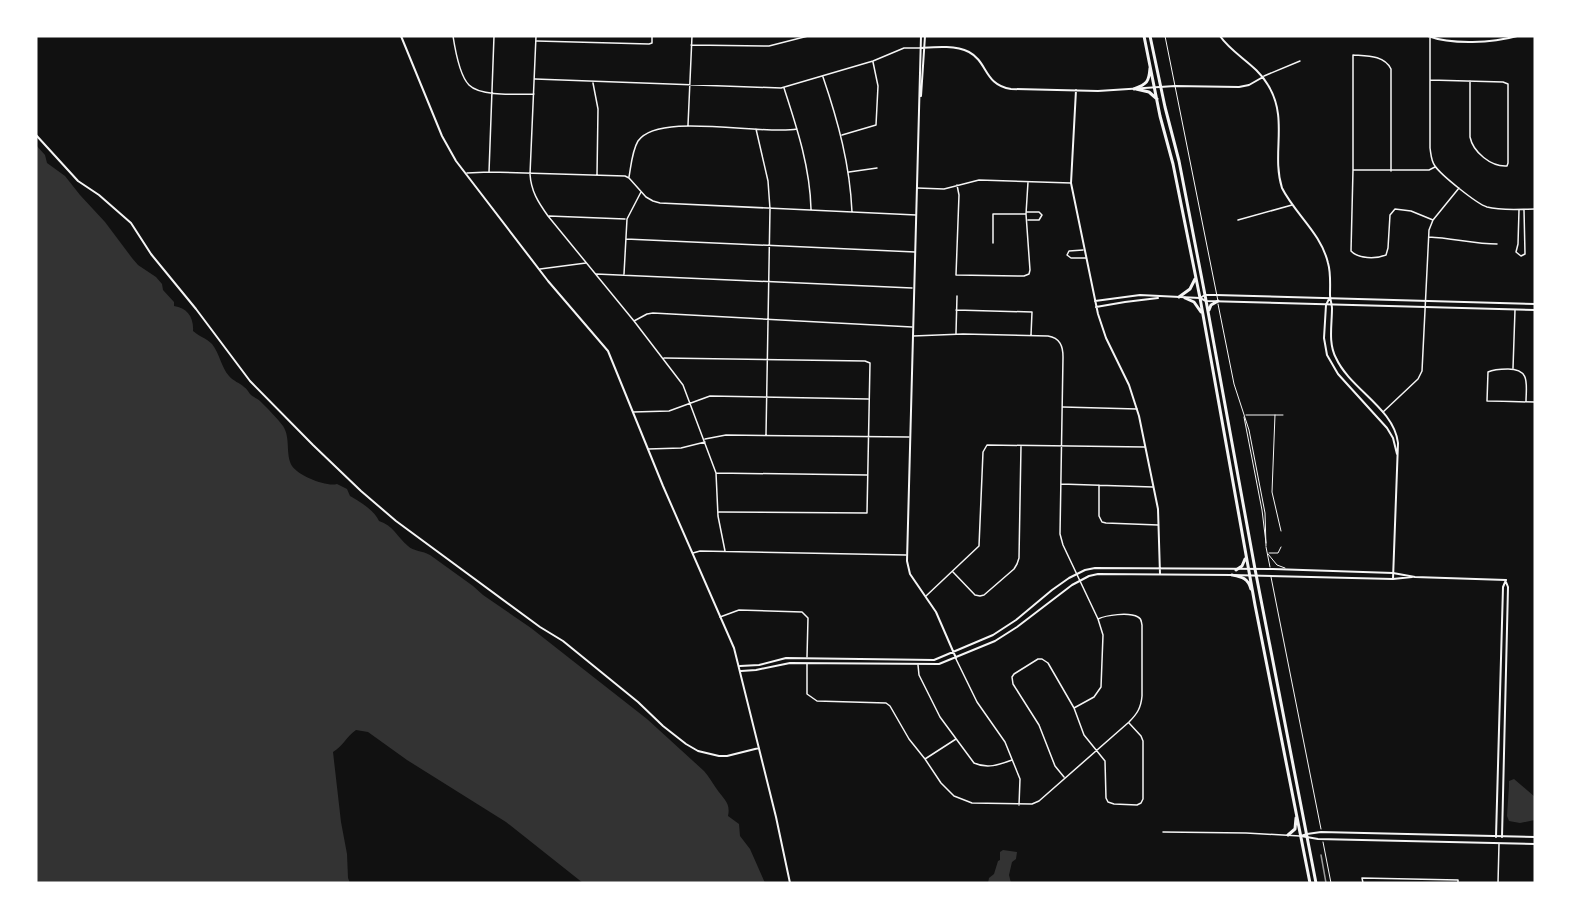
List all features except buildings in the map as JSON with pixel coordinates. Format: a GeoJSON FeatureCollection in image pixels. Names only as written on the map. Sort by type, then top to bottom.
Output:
{"type":"FeatureCollection","features":[{"type":"Feature","properties":{"kind":"main road"},"geometry":{"type":"LineString","coordinates":[[1144,36],[1200,298],[1255,605],[1310,883]]}},
{"type":"Feature","properties":{"kind":"main road"},"geometry":{"type":"LineString","coordinates":[[1150,36],[1179,161],[1316,883]]}},
{"type":"Feature","properties":{"kind":"main road"},"geometry":{"type":"LineString","coordinates":[[1134,89],[1148,81],[1150,63]]}},
{"type":"Feature","properties":{"kind":"main road"},"geometry":{"type":"LineString","coordinates":[[1134,89],[1149,92],[1157,99]]}},
{"type":"Feature","properties":{"kind":"main road"},"geometry":{"type":"LineString","coordinates":[[1180,200],[1186,199]]}},
{"type":"Feature","properties":{"kind":"main road"},"geometry":{"type":"LineString","coordinates":[[1179,297],[1190,289],[1195,277]]}},
{"type":"Feature","properties":{"kind":"main road"},"geometry":{"type":"LineString","coordinates":[[1185,298],[1194,303],[1203,317]]}},
{"type":"Feature","properties":{"kind":"main road"},"geometry":{"type":"LineString","coordinates":[[1208,312],[1211,305],[1218,301]]}},
{"type":"Feature","properties":{"kind":"main road"},"geometry":{"type":"LineString","coordinates":[[1236,570],[1245,563],[1245,551]]}},
{"type":"Feature","properties":{"kind":"main road"},"geometry":{"type":"LineString","coordinates":[[1232,575],[1246,580],[1255,605]]}},
{"type":"Feature","properties":{"kind":"main road"},"geometry":{"type":"LineString","coordinates":[[1288,835],[1296,826],[1295,807]]}},
{"type":"Feature","properties":{"kind":"street"},"geometry":{"type":"LineString","coordinates":[[401,36],[441,136],[456,161],[566,303],[606,348],[734,648],[790,883]]}},
{"type":"Feature","properties":{"kind":"street"},"geometry":{"type":"LineString","coordinates":[[453,36],[459,62],[469,85],[482,92],[534,94]]}},
{"type":"Feature","properties":{"kind":"street"},"geometry":{"type":"LineString","coordinates":[[489,172],[494,36]]}},
{"type":"Feature","properties":{"kind":"street"},"geometry":{"type":"LineString","coordinates":[[536,36],[530,174],[533,191],[548,216],[683,385],[716,473],[718,512],[725,551]]}},
{"type":"Feature","properties":{"kind":"street"},"geometry":{"type":"LineString","coordinates":[[536,41],[649,44],[652,43],[652,36]]}},
{"type":"Feature","properties":{"kind":"street"},"geometry":{"type":"LineString","coordinates":[[688,126],[692,36]]}},
{"type":"Feature","properties":{"kind":"street"},"geometry":{"type":"LineString","coordinates":[[691,45],[768,46],[808,36]]}},
{"type":"Feature","properties":{"kind":"street"},"geometry":{"type":"LineString","coordinates":[[920,105],[921,36]]}},
{"type":"Feature","properties":{"kind":"street"},"geometry":{"type":"LineString","coordinates":[[925,36],[916,215],[908,567],[910,574],[936,612],[975,697],[1003,737],[1020,779],[1019,805]]}},
{"type":"Feature","properties":{"kind":"street"},"geometry":{"type":"LineString","coordinates":[[1220,36],[1231,49],[1253,65],[1263,76],[1275,97],[1280,124],[1280,179],[1286,194],[1314,233],[1326,255],[1330,274],[1331,339],[1334,354],[1339,364],[1383,412],[1397,434],[1393,579]]}},
{"type":"Feature","properties":{"kind":"street"},"geometry":{"type":"LineString","coordinates":[[1517,36],[1494,41],[1441,40],[1429,37],[1431,153],[1435,167],[1485,206],[1535,209]]}},
{"type":"Feature","properties":{"kind":"street"},"geometry":{"type":"LineString","coordinates":[[534,79],[784,87],[873,61],[904,48],[951,48],[968,52],[979,61],[992,81],[1003,87],[1019,90],[1109,90],[1175,86],[1245,87],[1263,76],[1300,61]]}},
{"type":"Feature","properties":{"kind":"street"},"geometry":{"type":"LineString","coordinates":[[1391,171],[1391,69],[1389,64],[1383,60],[1372,56],[1353,55],[1353,170],[1350,246],[1353,255],[1380,257],[1386,255],[1390,214],[1395,209],[1411,211],[1433,220]]}},
{"type":"Feature","properties":{"kind":"street"},"geometry":{"type":"LineString","coordinates":[[841,135],[876,125],[878,83],[873,61]]}},
{"type":"Feature","properties":{"kind":"street"},"geometry":{"type":"LineString","coordinates":[[823,76],[841,135],[852,212]]}},
{"type":"Feature","properties":{"kind":"street"},"geometry":{"type":"LineString","coordinates":[[1430,80],[1470,81],[1503,82],[1508,85],[1507,166],[1491,162],[1477,152],[1471,143],[1470,81]]}},
{"type":"Feature","properties":{"kind":"street"},"geometry":{"type":"LineString","coordinates":[[593,82],[598,109],[597,175]]}},
{"type":"Feature","properties":{"kind":"street"},"geometry":{"type":"LineString","coordinates":[[784,87],[797,129],[809,182],[811,210]]}},
{"type":"Feature","properties":{"kind":"street"},"geometry":{"type":"LineString","coordinates":[[1076,90],[1071,183],[1094,301],[1106,338],[1129,385],[1146,447],[1158,509],[1160,574]]}},
{"type":"Feature","properties":{"kind":"street"},"geometry":{"type":"LineString","coordinates":[[629,178],[634,151],[641,138],[661,128],[688,126],[797,129]]}},
{"type":"Feature","properties":{"kind":"street"},"geometry":{"type":"LineString","coordinates":[[756,129],[768,181],[770,208],[766,435]]}},
{"type":"Feature","properties":{"kind":"street"},"geometry":{"type":"LineString","coordinates":[[36,135],[78,181],[124,216],[250,381],[313,445],[382,509],[540,627],[563,641],[686,744],[698,751],[719,756],[759,748]]}},
{"type":"Feature","properties":{"kind":"street"},"geometry":{"type":"LineString","coordinates":[[1353,170],[1429,170],[1435,167]]}},
{"type":"Feature","properties":{"kind":"street"},"geometry":{"type":"LineString","coordinates":[[848,172],[877,168]]}},
{"type":"Feature","properties":{"kind":"street"},"geometry":{"type":"LineString","coordinates":[[466,173],[625,176],[649,199],[660,203],[916,215]]}},
{"type":"Feature","properties":{"kind":"street"},"geometry":{"type":"LineString","coordinates":[[917,188],[941,189],[975,181],[1071,183]]}},
{"type":"Feature","properties":{"kind":"street"},"geometry":{"type":"LineString","coordinates":[[957,185],[959,199],[956,275],[1024,276],[1028,275],[1030,270],[1027,220],[1028,182]]}},
{"type":"Feature","properties":{"kind":"street"},"geometry":{"type":"LineString","coordinates":[[1378,417],[1418,378],[1422,371],[1430,226],[1459,188]]}},
{"type":"Feature","properties":{"kind":"street"},"geometry":{"type":"LineString","coordinates":[[624,275],[627,219],[641,192]]}},
{"type":"Feature","properties":{"kind":"street"},"geometry":{"type":"LineString","coordinates":[[1238,220],[1293,204]]}},
{"type":"Feature","properties":{"kind":"street"},"geometry":{"type":"LineString","coordinates":[[1519,209],[1516,252],[1521,256],[1526,251],[1523,242],[1524,209]]}},
{"type":"Feature","properties":{"kind":"street"},"geometry":{"type":"LineString","coordinates":[[993,243],[993,214],[1039,212],[1042,215],[1039,220],[1027,220]]}},
{"type":"Feature","properties":{"kind":"street"},"geometry":{"type":"LineString","coordinates":[[548,216],[627,219]]}},
{"type":"Feature","properties":{"kind":"street"},"geometry":{"type":"LineString","coordinates":[[1429,237],[1450,238],[1479,244],[1497,244]]}},
{"type":"Feature","properties":{"kind":"street"},"geometry":{"type":"LineString","coordinates":[[626,239],[915,252]]}},
{"type":"Feature","properties":{"kind":"street"},"geometry":{"type":"LineString","coordinates":[[1084,250],[1069,250],[1067,255],[1071,258],[1086,258]]}},
{"type":"Feature","properties":{"kind":"street"},"geometry":{"type":"LineString","coordinates":[[539,269],[587,263]]}},
{"type":"Feature","properties":{"kind":"street"},"geometry":{"type":"LineString","coordinates":[[596,274],[914,288]]}},
{"type":"Feature","properties":{"kind":"street"},"geometry":{"type":"LineString","coordinates":[[1094,301],[1140,295],[1200,298],[1206,301],[1535,310]]}},
{"type":"Feature","properties":{"kind":"street"},"geometry":{"type":"LineString","coordinates":[[1200,298],[1205,295],[1216,295],[1535,304]]}},
{"type":"Feature","properties":{"kind":"street"},"geometry":{"type":"LineString","coordinates":[[956,334],[957,296]]}},
{"type":"Feature","properties":{"kind":"street"},"geometry":{"type":"LineString","coordinates":[[1096,308],[1164,297]]}},
{"type":"Feature","properties":{"kind":"street"},"geometry":{"type":"LineString","coordinates":[[1330,298],[1326,304],[1327,355],[1338,374],[1391,433],[1397,457]]}},
{"type":"Feature","properties":{"kind":"street"},"geometry":{"type":"LineString","coordinates":[[1514,369],[1515,309]]}},
{"type":"Feature","properties":{"kind":"street"},"geometry":{"type":"LineString","coordinates":[[956,310],[1032,312],[1031,336]]}},
{"type":"Feature","properties":{"kind":"street"},"geometry":{"type":"LineString","coordinates":[[634,321],[653,313],[913,327]]}},
{"type":"Feature","properties":{"kind":"street"},"geometry":{"type":"LineString","coordinates":[[913,336],[956,334],[1053,337],[1061,345],[1063,357],[1060,534],[1103,635],[1101,687],[1094,697],[1074,708]]}},
{"type":"Feature","properties":{"kind":"street"},"geometry":{"type":"LineString","coordinates":[[662,357],[869,362],[867,513],[718,512]]}},
{"type":"Feature","properties":{"kind":"street"},"geometry":{"type":"LineString","coordinates":[[1333,367],[1339,364]]}},
{"type":"Feature","properties":{"kind":"street"},"geometry":{"type":"LineString","coordinates":[[1526,402],[1525,376],[1520,370],[1488,372],[1487,401],[1526,402],[1535,402]]}},
{"type":"Feature","properties":{"kind":"street"},"geometry":{"type":"LineString","coordinates":[[633,412],[669,411],[710,396],[869,399]]}},
{"type":"Feature","properties":{"kind":"street"},"geometry":{"type":"LineString","coordinates":[[1062,407],[1137,409]]}},
{"type":"Feature","properties":{"kind":"street"},"geometry":{"type":"LineString","coordinates":[[647,448],[678,448],[723,435],[910,437]]}},
{"type":"Feature","properties":{"kind":"street"},"geometry":{"type":"LineString","coordinates":[[926,596],[980,544],[983,452],[989,444],[1146,447]]}},
{"type":"Feature","properties":{"kind":"street"},"geometry":{"type":"LineString","coordinates":[[953,572],[975,595],[980,596],[1016,566],[1019,558],[1022,445]]}},
{"type":"Feature","properties":{"kind":"street"},"geometry":{"type":"LineString","coordinates":[[716,473],[868,475]]}},
{"type":"Feature","properties":{"kind":"street"},"geometry":{"type":"LineString","coordinates":[[1060,484],[1154,487]]}},
{"type":"Feature","properties":{"kind":"street"},"geometry":{"type":"LineString","coordinates":[[1100,485],[1098,516],[1102,522],[1158,525]]}},
{"type":"Feature","properties":{"kind":"street"},"geometry":{"type":"LineString","coordinates":[[693,553],[725,551],[907,555]]}},
{"type":"Feature","properties":{"kind":"street"},"geometry":{"type":"LineString","coordinates":[[741,671],[785,663],[919,663],[934,660],[993,635],[1077,574],[1100,567],[1270,569],[1506,580]]}},
{"type":"Feature","properties":{"kind":"street"},"geometry":{"type":"LineString","coordinates":[[1332,571],[1332,578]]}},
{"type":"Feature","properties":{"kind":"street"},"geometry":{"type":"LineString","coordinates":[[740,666],[759,665],[783,659],[807,658],[939,664],[995,641],[1023,623],[1060,592],[1079,580],[1103,573],[1393,579],[1415,576]]}},
{"type":"Feature","properties":{"kind":"street"},"geometry":{"type":"LineString","coordinates":[[1499,843],[1496,837],[1503,587],[1506,580]]}},
{"type":"Feature","properties":{"kind":"street"},"geometry":{"type":"LineString","coordinates":[[1498,883],[1499,843],[1502,837],[1508,587],[1506,580]]}},
{"type":"Feature","properties":{"kind":"street"},"geometry":{"type":"LineString","coordinates":[[720,617],[739,610],[802,612],[807,616],[808,622],[807,694],[817,701],[886,703],[947,790],[958,798],[977,803],[1019,805],[1037,802],[1129,722],[1137,714],[1142,704],[1142,622],[1138,617],[1133,616],[1107,615],[1098,619]]}},
{"type":"Feature","properties":{"kind":"street"},"geometry":{"type":"LineString","coordinates":[[1065,778],[1056,768],[1039,725],[1011,681],[1012,675],[1037,659],[1044,660],[1074,708],[1084,735],[1106,763],[1106,795],[1108,802],[1114,804],[1141,803],[1144,796],[1143,741],[1129,722]]}},
{"type":"Feature","properties":{"kind":"street"},"geometry":{"type":"LineString","coordinates":[[919,663],[919,675],[938,714],[976,764],[992,766],[1013,760]]}},
{"type":"Feature","properties":{"kind":"street"},"geometry":{"type":"LineString","coordinates":[[925,759],[956,738]]}},
{"type":"Feature","properties":{"kind":"street"},"geometry":{"type":"LineString","coordinates":[[1163,832],[1288,835],[1322,840],[1535,844]]}},
{"type":"Feature","properties":{"kind":"street"},"geometry":{"type":"LineString","coordinates":[[1307,836],[1321,832],[1535,837]]}},
{"type":"Feature","properties":{"kind":"street"},"geometry":{"type":"LineString","coordinates":[[1363,883],[1362,878],[1458,880],[1458,883]]}},
{"type":"Feature","properties":{"kind":"lane"},"geometry":{"type":"LineString","coordinates":[[1165,36],[1234,384],[1249,430],[1265,513],[1266,546],[1270,569]]}},
{"type":"Feature","properties":{"kind":"lane"},"geometry":{"type":"LineString","coordinates":[[1244,415],[1283,415]]}},
{"type":"Feature","properties":{"kind":"lane"},"geometry":{"type":"LineString","coordinates":[[1275,415],[1272,492],[1281,531]]}},
{"type":"Feature","properties":{"kind":"lane"},"geometry":{"type":"LineString","coordinates":[[1267,553],[1276,554],[1281,547]]}},
{"type":"Feature","properties":{"kind":"lane"},"geometry":{"type":"LineString","coordinates":[[1267,553],[1278,565],[1293,570]]}},
{"type":"Feature","properties":{"kind":"lane"},"geometry":{"type":"LineString","coordinates":[[1271,576],[1331,883]]}},
{"type":"Feature","properties":{"kind":"shaded area"},"geometry":{"type":"Polygon","coordinates":[[[36,145],[45,155],[47,163],[65,176],[138,265],[162,284],[163,290],[174,302],[174,306],[189,314],[193,331],[212,344],[229,376],[247,389],[281,423],[287,436],[290,461],[295,470],[313,480],[326,484],[337,484],[347,489],[350,496],[362,503],[379,521],[392,529],[410,548],[430,555],[473,586],[531,628],[647,719],[709,777],[727,804],[728,816],[739,824],[740,836],[750,849],[765,883],[583,883],[506,822],[407,760],[368,732],[356,730],[333,752],[350,883],[36,883],[36,145]]]}},
{"type":"Feature","properties":{"kind":"shaded area"},"geometry":{"type":"Polygon","coordinates":[[[1514,779],[1535,797],[1535,820],[1520,823],[1509,821],[1507,816],[1509,781],[1514,779]]]}},
{"type":"Feature","properties":{"kind":"shaded area"},"geometry":{"type":"Polygon","coordinates":[[[1003,850],[1017,852],[1009,875],[1011,883],[988,883],[1000,860],[1000,852],[1003,850]]]}},
{"type":"Feature","properties":{"kind":"railway"},"geometry":{"type":"LineString","coordinates":[[1321,855],[1326,883]]}}]}
